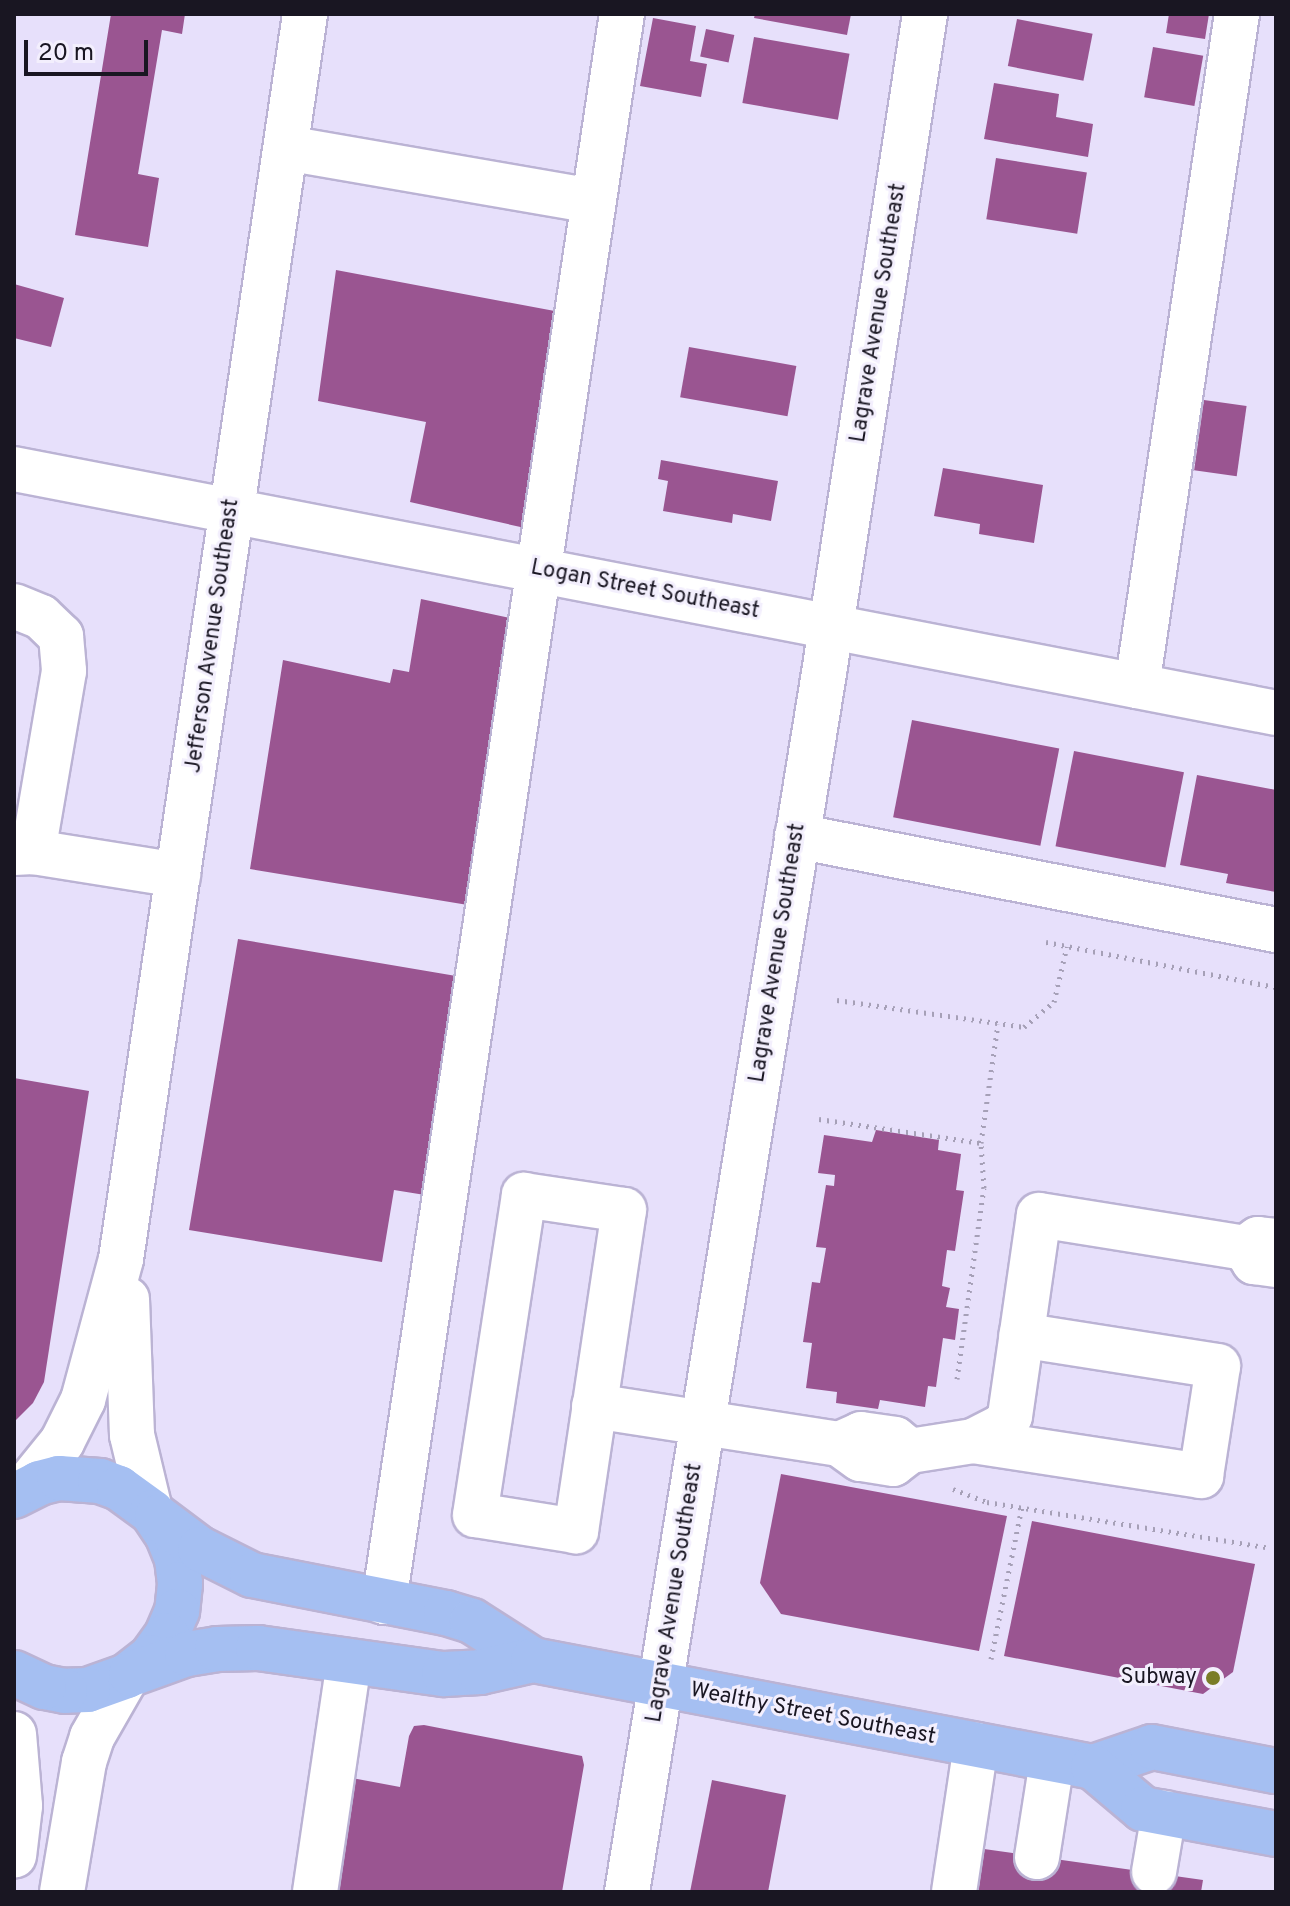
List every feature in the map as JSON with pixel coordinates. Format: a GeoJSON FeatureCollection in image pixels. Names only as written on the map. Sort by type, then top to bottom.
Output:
{"type":"FeatureCollection","features":[{"type":"Feature","properties":{"kind":"main road","name":"Wealthy Street Southeast"},"geometry":{"type":"LineString","coordinates":[[18,1492],[59,1478],[100,1481],[128,1494],[200,1549],[252,1575],[472,1621],[533,1660]]}},
{"type":"Feature","properties":{"kind":"main road"},"geometry":{"type":"LineString","coordinates":[[129,1675],[151,1657],[167,1635],[177,1611],[180,1584],[177,1559],[167,1534],[151,1511]]}},
{"type":"Feature","properties":{"kind":"main road","name":"Wealthy Street Southeast"},"geometry":{"type":"LineString","coordinates":[[14,1673],[44,1687],[65,1691],[99,1687],[187,1654],[217,1649],[258,1648],[391,1669],[462,1674],[533,1660],[1073,1764],[1143,1809],[1276,1834]]}},
{"type":"Feature","properties":{"kind":"main road"},"geometry":{"type":"LineString","coordinates":[[1073,1764],[1152,1747],[1276,1771]]}},
{"type":"Feature","properties":{"kind":"street","name":"Jefferson Avenue Southeast"},"geometry":{"type":"LineString","coordinates":[[18,1492],[62,1442],[78,1412],[95,1367],[121,1259],[305,14]]}},
{"type":"Feature","properties":{"kind":"street"},"geometry":{"type":"LineString","coordinates":[[384,1602],[622,14]]}},
{"type":"Feature","properties":{"kind":"street","name":"Lagrave Avenue Southeast"},"geometry":{"type":"LineString","coordinates":[[627,1892],[831,626],[925,14]]}},
{"type":"Feature","properties":{"kind":"street"},"geometry":{"type":"LineString","coordinates":[[1137,686],[1237,14]]}},
{"type":"Feature","properties":{"kind":"street"},"geometry":{"type":"LineString","coordinates":[[286,148],[593,201]]}},
{"type":"Feature","properties":{"kind":"street","name":"Logan Street Southeast"},"geometry":{"type":"LineString","coordinates":[[14,469],[1276,713]]}},
{"type":"Feature","properties":{"kind":"street"},"geometry":{"type":"LineString","coordinates":[[14,606],[41,617],[61,636],[64,671],[24,853],[178,875]]}},
{"type":"Feature","properties":{"kind":"street"},"geometry":{"type":"LineString","coordinates":[[797,836],[1276,930]]}},
{"type":"Feature","properties":{"kind":"street"},"geometry":{"type":"LineString","coordinates":[[524,1195],[624,1210],[594,1406],[576,1531],[475,1515],[524,1195]]}},
{"type":"Feature","properties":{"kind":"street"},"geometry":{"type":"LineString","coordinates":[[594,1406],[839,1444],[861,1434],[895,1439],[910,1451],[973,1441],[1003,1426],[1010,1416],[1039,1215],[1266,1251]]}},
{"type":"Feature","properties":{"kind":"street","name":"Jefferson Avenue Southeast"},"geometry":{"type":"LineString","coordinates":[[121,1259],[128,1304],[132,1435],[151,1511]]}},
{"type":"Feature","properties":{"kind":"street"},"geometry":{"type":"LineString","coordinates":[[973,1441],[1201,1476],[1218,1366],[1021,1335]]}},
{"type":"Feature","properties":{"kind":"street"},"geometry":{"type":"LineString","coordinates":[[315,1892],[349,1661]]}},
{"type":"Feature","properties":{"kind":"street"},"geometry":{"type":"LineString","coordinates":[[62,1892],[84,1762],[92,1737],[129,1675]]}},
{"type":"Feature","properties":{"kind":"street"},"geometry":{"type":"LineString","coordinates":[[14,1734],[20,1806],[14,1856]]}},
{"type":"Feature","properties":{"kind":"street"},"geometry":{"type":"LineString","coordinates":[[954,1892],[976,1745]]}},
{"type":"Feature","properties":{"kind":"street"},"geometry":{"type":"LineString","coordinates":[[1037,1857],[1073,1764]]}},
{"type":"Feature","properties":{"kind":"street"},"geometry":{"type":"LineString","coordinates":[[1154,1872],[1164,1813]]}},
{"type":"Feature","properties":{"kind":"path"},"geometry":{"type":"LineString","coordinates":[[1046,942],[1276,987]]}},
{"type":"Feature","properties":{"kind":"path"},"geometry":{"type":"LineString","coordinates":[[837,1000],[1024,1027],[1049,1010],[1054,1002],[1067,946]]}},
{"type":"Feature","properties":{"kind":"path"},"geometry":{"type":"LineString","coordinates":[[957,1379],[984,1188],[981,1143],[998,1024]]}},
{"type":"Feature","properties":{"kind":"path"},"geometry":{"type":"LineString","coordinates":[[819,1119],[981,1143]]}},
{"type":"Feature","properties":{"kind":"path"},"geometry":{"type":"LineString","coordinates":[[945,1488],[987,1502],[1270,1548]]}},
{"type":"Feature","properties":{"kind":"path"},"geometry":{"type":"LineString","coordinates":[[991,1659],[1022,1507]]}},
{"type":"Feature","properties":{"kind":"building"},"geometry":{"type":"Polygon","coordinates":[[[111,14],[185,14],[182,34],[162,30],[138,174],[159,178],[148,247],[75,235],[111,14]]]}},
{"type":"Feature","properties":{"kind":"building"},"geometry":{"type":"Polygon","coordinates":[[[755,14],[851,14],[847,35],[754,18],[755,14]]]}},
{"type":"Feature","properties":{"kind":"building"},"geometry":{"type":"Polygon","coordinates":[[[1169,14],[1209,14],[1205,39],[1166,33],[1169,14]]]}},
{"type":"Feature","properties":{"kind":"building"},"geometry":{"type":"Polygon","coordinates":[[[653,18],[696,26],[690,61],[707,64],[701,97],[640,86],[653,18]]]}},
{"type":"Feature","properties":{"kind":"building"},"geometry":{"type":"Polygon","coordinates":[[[1017,19],[1093,34],[1083,81],[1008,66],[1017,19]]]}},
{"type":"Feature","properties":{"kind":"building"},"geometry":{"type":"Polygon","coordinates":[[[706,29],[734,35],[729,62],[700,56],[706,29]]]}},
{"type":"Feature","properties":{"kind":"building"},"geometry":{"type":"Polygon","coordinates":[[[754,37],[850,54],[838,120],[742,103],[754,37]]]}},
{"type":"Feature","properties":{"kind":"building"},"geometry":{"type":"Polygon","coordinates":[[[1153,47],[1203,56],[1194,106],[1144,97],[1153,47]]]}},
{"type":"Feature","properties":{"kind":"building"},"geometry":{"type":"Polygon","coordinates":[[[994,83],[1059,94],[1056,117],[1093,124],[1088,157],[984,139],[994,83]]]}},
{"type":"Feature","properties":{"kind":"building"},"geometry":{"type":"Polygon","coordinates":[[[996,158],[1087,172],[1077,234],[986,219],[996,158]]]}},
{"type":"Feature","properties":{"kind":"building"},"geometry":{"type":"Polygon","coordinates":[[[336,270],[560,312],[525,528],[410,502],[426,422],[318,401],[336,270]]]}},
{"type":"Feature","properties":{"kind":"building"},"geometry":{"type":"Polygon","coordinates":[[[14,284],[64,298],[51,347],[14,338],[14,284]]]}},
{"type":"Feature","properties":{"kind":"building"},"geometry":{"type":"Polygon","coordinates":[[[689,347],[796,366],[787,416],[680,397],[689,347]]]}},
{"type":"Feature","properties":{"kind":"building"},"geometry":{"type":"Polygon","coordinates":[[[1204,400],[1247,406],[1237,476],[1194,470],[1204,400]]]}},
{"type":"Feature","properties":{"kind":"building"},"geometry":{"type":"Polygon","coordinates":[[[661,460],[778,481],[771,521],[733,514],[732,523],[663,511],[668,481],[658,479],[661,460]]]}},
{"type":"Feature","properties":{"kind":"building"},"geometry":{"type":"Polygon","coordinates":[[[943,468],[1043,485],[1034,543],[979,534],[980,524],[934,516],[943,468]]]}},
{"type":"Feature","properties":{"kind":"building"},"geometry":{"type":"Polygon","coordinates":[[[421,599],[515,619],[474,906],[250,869],[283,660],[390,683],[393,669],[409,672],[421,599]]]}},
{"type":"Feature","properties":{"kind":"building"},"geometry":{"type":"Polygon","coordinates":[[[912,720],[1059,749],[1040,846],[893,817],[912,720]]]}},
{"type":"Feature","properties":{"kind":"building"},"geometry":{"type":"Polygon","coordinates":[[[1074,751],[1184,772],[1165,868],[1055,846],[1074,751]]]}},
{"type":"Feature","properties":{"kind":"building"},"geometry":{"type":"Polygon","coordinates":[[[1197,775],[1276,790],[1276,892],[1226,883],[1228,874],[1180,865],[1197,775]]]}},
{"type":"Feature","properties":{"kind":"building"},"geometry":{"type":"Polygon","coordinates":[[[238,939],[462,977],[425,1195],[394,1190],[382,1262],[189,1230],[238,939]]]}},
{"type":"Feature","properties":{"kind":"building"},"geometry":{"type":"Polygon","coordinates":[[[14,1078],[89,1091],[44,1382],[33,1403],[14,1422],[14,1078]]]}},
{"type":"Feature","properties":{"kind":"building"},"geometry":{"type":"Polygon","coordinates":[[[876,1130],[939,1140],[938,1150],[961,1154],[956,1190],[964,1191],[955,1251],[947,1250],[942,1286],[950,1288],[946,1307],[959,1309],[955,1340],[943,1338],[936,1387],[928,1386],[925,1407],[880,1400],[878,1409],[836,1403],[837,1392],[806,1388],[812,1343],[803,1342],[812,1282],[820,1283],[826,1248],[816,1247],[826,1185],[834,1186],[835,1175],[818,1173],[824,1135],[872,1142],[876,1130]]]}},
{"type":"Feature","properties":{"kind":"building"},"geometry":{"type":"Polygon","coordinates":[[[781,1474],[1007,1516],[979,1651],[781,1614],[760,1583],[781,1474]]]}},
{"type":"Feature","properties":{"kind":"building"},"geometry":{"type":"Polygon","coordinates":[[[1032,1521],[1255,1564],[1233,1672],[1203,1694],[1004,1656],[1032,1521]]]}},
{"type":"Feature","properties":{"kind":"building"},"geometry":{"type":"Polygon","coordinates":[[[424,1725],[582,1756],[584,1765],[562,1892],[333,1892],[352,1778],[400,1787],[409,1736],[414,1726],[424,1725]]]}},
{"type":"Feature","properties":{"kind":"building"},"geometry":{"type":"Polygon","coordinates":[[[712,1780],[786,1795],[768,1892],[690,1892],[712,1780]]]}},
{"type":"Feature","properties":{"kind":"building"},"geometry":{"type":"Polygon","coordinates":[[[984,1849],[1203,1880],[1201,1892],[978,1892],[984,1849]]]}},
{"type":"Feature","properties":{"kind":"place","name":"Subway"},"geometry":{"type":"Point","coordinates":[1213,1678]}}]}
